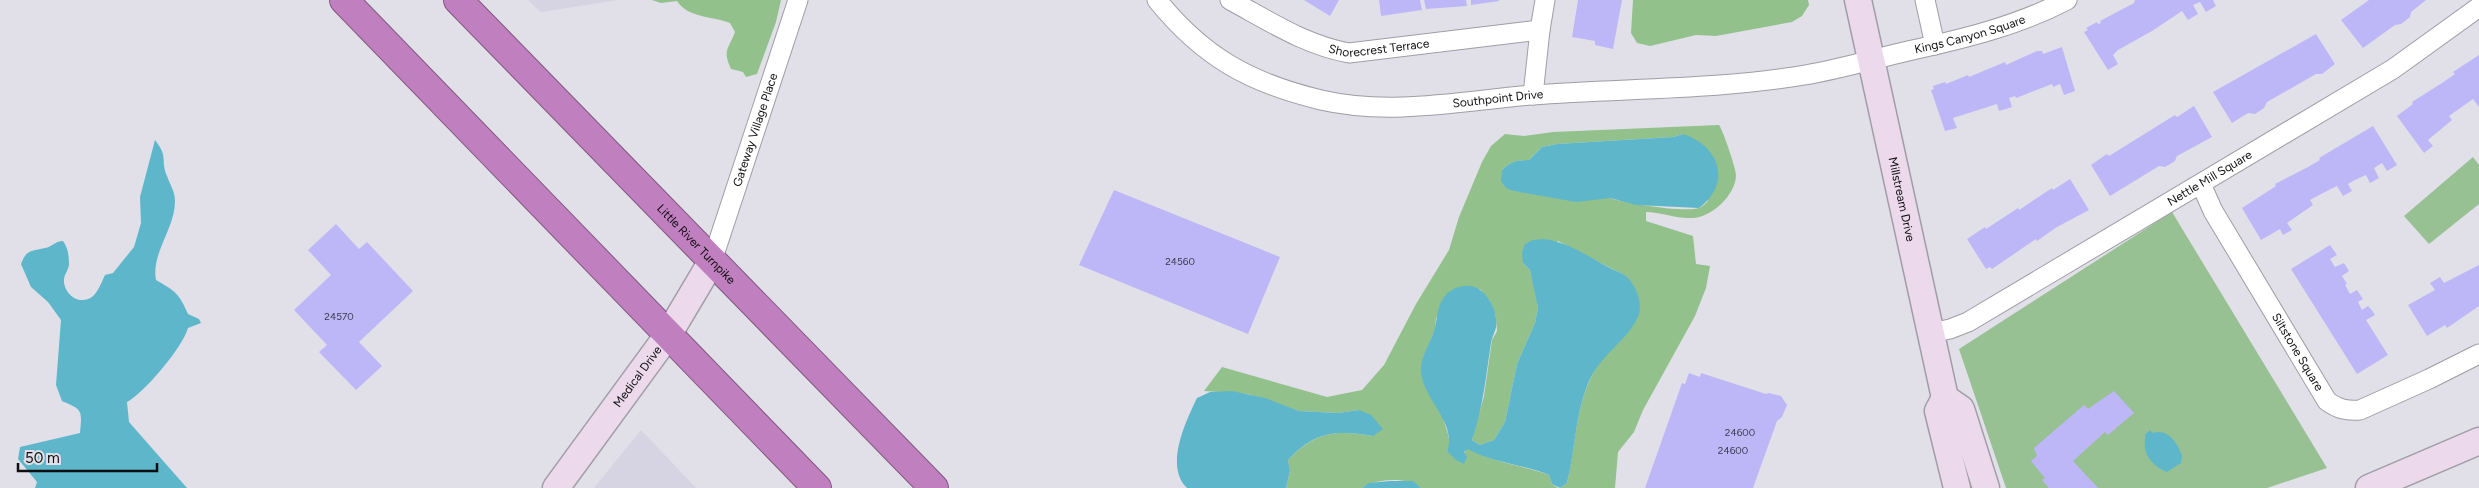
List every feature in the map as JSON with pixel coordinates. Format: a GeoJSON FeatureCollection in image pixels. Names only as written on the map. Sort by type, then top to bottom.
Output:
{"type":"FeatureCollection","features":[{"type":"Feature","properties":{"kind":"highway"},"geometry":{"type":"LineString","coordinates":[[344,0],[817,488]]}},
{"type":"Feature","properties":{"kind":"highway","name":"Little River Turnpike"},"geometry":{"type":"LineString","coordinates":[[458,0],[934,488]]}},
{"type":"Feature","properties":{"kind":"street","name":"Gateway Village Place"},"geometry":{"type":"LineString","coordinates":[[712,261],[798,0]]}},
{"type":"Feature","properties":{"kind":"street","name":"Southpoint Drive"},"geometry":{"type":"LineString","coordinates":[[1156,0],[1204,49],[1249,76],[1304,96],[1355,106],[1389,108],[1533,95],[1727,84],[1803,75],[1870,60]]}},
{"type":"Feature","properties":{"kind":"street","name":"Shorecrest Terrace"},"geometry":{"type":"LineString","coordinates":[[1230,0],[1302,40],[1326,49],[1349,53],[1540,30]]}},
{"type":"Feature","properties":{"kind":"street"},"geometry":{"type":"LineString","coordinates":[[1533,95],[1545,0]]}},
{"type":"Feature","properties":{"kind":"street","name":"Millstream Drive"},"geometry":{"type":"LineString","coordinates":[[1858,0],[1946,398],[1938,411],[1957,488]]}},
{"type":"Feature","properties":{"kind":"street"},"geometry":{"type":"LineString","coordinates":[[1925,0],[1934,45]]}},
{"type":"Feature","properties":{"kind":"street","name":"Kings Canyon Square"},"geometry":{"type":"LineString","coordinates":[[1870,60],[1985,34],[2026,20],[2067,0]]}},
{"type":"Feature","properties":{"kind":"street","name":"Nettle Mill Square"},"geometry":{"type":"LineString","coordinates":[[1931,333],[1950,329],[1968,322],[2201,184],[2393,69],[2479,7]]}},
{"type":"Feature","properties":{"kind":"street","name":"Siltstone Square"},"geometry":{"type":"LineString","coordinates":[[2201,184],[2213,211],[2322,393],[2327,401],[2336,408],[2347,411],[2360,410],[2429,380],[2479,354]]}},
{"type":"Feature","properties":{"kind":"street","name":"Medical Drive"},"geometry":{"type":"LineString","coordinates":[[556,488],[668,335],[712,261]]}},
{"type":"Feature","properties":{"kind":"street"},"geometry":{"type":"LineString","coordinates":[[1946,398],[1961,410],[1986,488]]}},
{"type":"Feature","properties":{"kind":"street"},"geometry":{"type":"LineString","coordinates":[[2369,488],[2421,468],[2479,441]]}},
{"type":"Feature","properties":{"kind":"shaded area"},"geometry":{"type":"Polygon","coordinates":[[[528,0],[618,0],[541,12],[528,0]]]}},
{"type":"Feature","properties":{"kind":"shaded area"},"geometry":{"type":"Polygon","coordinates":[[[641,430],[696,488],[594,488],[641,430]]]}},
{"type":"Feature","properties":{"kind":"green space"},"geometry":{"type":"Polygon","coordinates":[[[652,0],[781,0],[776,22],[757,74],[746,77],[743,72],[731,69],[728,62],[727,49],[735,32],[730,23],[694,14],[687,11],[677,1],[661,3],[652,0]]]}},
{"type":"Feature","properties":{"kind":"green space"},"geometry":{"type":"Polygon","coordinates":[[[1633,0],[1808,0],[1809,5],[1802,16],[1792,22],[1716,36],[1696,35],[1650,46],[1637,43],[1631,33],[1633,0]]]}},
{"type":"Feature","properties":{"kind":"green space"},"geometry":{"type":"Polygon","coordinates":[[[1719,125],[1732,158],[1736,175],[1735,183],[1727,197],[1707,214],[1686,218],[1646,212],[1646,221],[1693,236],[1696,264],[1710,266],[1706,288],[1695,316],[1643,410],[1634,432],[1618,452],[1615,488],[1560,488],[1567,483],[1577,425],[1588,383],[1604,356],[1637,319],[1626,276],[1558,241],[1523,263],[1530,270],[1538,308],[1535,323],[1517,364],[1505,422],[1494,440],[1480,445],[1472,440],[1484,396],[1492,340],[1497,331],[1496,317],[1490,301],[1480,289],[1436,318],[1435,329],[1423,358],[1448,434],[1450,444],[1447,451],[1464,453],[1468,448],[1487,457],[1549,475],[1552,484],[1558,488],[1421,488],[1408,482],[1392,480],[1376,482],[1362,488],[1286,488],[1290,471],[1288,460],[1308,443],[1317,438],[1337,433],[1373,436],[1359,410],[1338,413],[1299,411],[1248,394],[1204,391],[1222,367],[1327,397],[1362,390],[1384,365],[1416,304],[1449,250],[1459,217],[1482,162],[1491,146],[1505,134],[1524,136],[1553,132],[1719,125]],[[1683,134],[1673,137],[1557,144],[1542,147],[1529,160],[1514,162],[1502,170],[1514,191],[1610,198],[1640,205],[1681,209],[1699,208],[1708,201],[1683,134]]]}},
{"type":"Feature","properties":{"kind":"green space"},"geometry":{"type":"Polygon","coordinates":[[[2473,157],[2479,165],[2479,204],[2429,244],[2404,216],[2473,157]]]}},
{"type":"Feature","properties":{"kind":"green space"},"geometry":{"type":"Polygon","coordinates":[[[2172,212],[2327,468],[2267,488],[2006,488],[1959,349],[2172,212]]]}},
{"type":"Feature","properties":{"kind":"water"},"geometry":{"type":"Polygon","coordinates":[[[1683,134],[1706,147],[1713,156],[1717,166],[1716,188],[1699,208],[1636,205],[1610,198],[1576,202],[1514,191],[1506,188],[1501,181],[1502,170],[1505,167],[1514,162],[1529,160],[1542,147],[1557,144],[1673,137],[1683,134]]]}},
{"type":"Feature","properties":{"kind":"water"},"geometry":{"type":"Polygon","coordinates":[[[155,140],[162,151],[165,170],[175,197],[174,211],[157,260],[156,280],[176,293],[188,314],[199,319],[201,323],[188,328],[179,346],[162,369],[143,389],[127,402],[129,422],[187,488],[35,488],[37,482],[18,459],[20,447],[80,433],[81,415],[77,409],[62,401],[56,385],[61,320],[48,302],[31,287],[21,264],[25,256],[30,252],[63,241],[69,258],[69,266],[64,279],[65,287],[75,299],[91,298],[105,275],[113,273],[134,247],[141,223],[140,197],[155,140]]]}},
{"type":"Feature","properties":{"kind":"water"},"geometry":{"type":"Polygon","coordinates":[[[1544,239],[1562,243],[1625,276],[1634,286],[1640,303],[1639,314],[1632,327],[1598,366],[1587,386],[1580,410],[1567,483],[1560,488],[1552,484],[1549,475],[1487,457],[1468,449],[1464,452],[1467,457],[1464,464],[1456,460],[1447,451],[1448,431],[1427,391],[1421,371],[1422,361],[1445,295],[1454,289],[1465,286],[1471,286],[1482,291],[1493,306],[1496,325],[1491,343],[1482,404],[1472,440],[1480,445],[1494,440],[1505,422],[1517,364],[1535,323],[1538,308],[1530,270],[1523,263],[1522,252],[1525,244],[1533,240],[1544,239]]]}},
{"type":"Feature","properties":{"kind":"water"},"geometry":{"type":"Polygon","coordinates":[[[1232,391],[1265,398],[1299,411],[1338,413],[1359,410],[1371,415],[1383,429],[1373,436],[1337,433],[1317,438],[1307,443],[1288,460],[1290,471],[1286,488],[1187,488],[1180,479],[1177,468],[1177,456],[1179,443],[1192,408],[1197,398],[1210,392],[1232,391]]]}},
{"type":"Feature","properties":{"kind":"water"},"geometry":{"type":"Polygon","coordinates":[[[2150,430],[2153,433],[2158,432],[2168,435],[2180,451],[2182,456],[2181,463],[2167,472],[2156,466],[2147,455],[2145,435],[2150,430]]]}},
{"type":"Feature","properties":{"kind":"water"},"geometry":{"type":"Polygon","coordinates":[[[1413,481],[1421,488],[1362,488],[1369,483],[1413,481]]]}},
{"type":"Feature","properties":{"kind":"building"},"geometry":{"type":"Polygon","coordinates":[[[1304,0],[1339,0],[1330,16],[1304,0]]]}},
{"type":"Feature","properties":{"kind":"building"},"geometry":{"type":"Polygon","coordinates":[[[1379,0],[1420,0],[1422,10],[1381,16],[1379,0]]]}},
{"type":"Feature","properties":{"kind":"building"},"geometry":{"type":"Polygon","coordinates":[[[1424,0],[1466,0],[1467,6],[1426,9],[1424,0]]]}},
{"type":"Feature","properties":{"kind":"building"},"geometry":{"type":"Polygon","coordinates":[[[1471,0],[1499,0],[1499,1],[1471,5],[1471,0]]]}},
{"type":"Feature","properties":{"kind":"building"},"geometry":{"type":"Polygon","coordinates":[[[1578,0],[1622,0],[1613,49],[1595,45],[1595,41],[1572,37],[1578,0]]]}},
{"type":"Feature","properties":{"kind":"building"},"geometry":{"type":"Polygon","coordinates":[[[2135,0],[2213,0],[2216,6],[2206,12],[2200,2],[2193,5],[2198,14],[2188,20],[2182,11],[2118,50],[2113,55],[2118,64],[2108,70],[2084,32],[2088,30],[2086,28],[2097,22],[2098,24],[2101,23],[2100,21],[2134,3],[2135,0]]]}},
{"type":"Feature","properties":{"kind":"building"},"geometry":{"type":"Polygon","coordinates":[[[2369,0],[2426,0],[2411,12],[2410,17],[2401,24],[2395,25],[2363,48],[2341,20],[2369,0]]]}},
{"type":"Feature","properties":{"kind":"building"},"geometry":{"type":"Polygon","coordinates":[[[2316,34],[2335,64],[2322,74],[2316,74],[2267,102],[2264,108],[2255,114],[2248,113],[2232,123],[2213,92],[2316,34]]]}},
{"type":"Feature","properties":{"kind":"building"},"geometry":{"type":"Polygon","coordinates":[[[2062,47],[2075,91],[2064,95],[2060,84],[2053,87],[2052,84],[2016,98],[2015,96],[2009,98],[2012,107],[1999,111],[1997,104],[1953,118],[1957,128],[1945,131],[1931,90],[1934,89],[1933,86],[1945,82],[1946,84],[1968,75],[1969,77],[2005,62],[2006,65],[2037,51],[2042,51],[2043,54],[2062,47]]]}},
{"type":"Feature","properties":{"kind":"building"},"geometry":{"type":"Polygon","coordinates":[[[2479,55],[2479,107],[2473,99],[2449,116],[2452,120],[2428,140],[2433,146],[2424,153],[2397,116],[2413,104],[2412,102],[2455,74],[2453,72],[2479,55]]]}},
{"type":"Feature","properties":{"kind":"building"},"geometry":{"type":"Polygon","coordinates":[[[2194,106],[2212,137],[2177,156],[2175,161],[2165,167],[2159,166],[2110,196],[2091,165],[2175,115],[2177,117],[2194,106]]]}},
{"type":"Feature","properties":{"kind":"building"},"geometry":{"type":"Polygon","coordinates":[[[2373,126],[2397,165],[2387,171],[2382,163],[2374,168],[2379,178],[2370,183],[2366,175],[2355,180],[2348,184],[2352,191],[2343,196],[2337,186],[2310,200],[2313,205],[2287,223],[2292,230],[2283,235],[2280,229],[2261,240],[2242,208],[2276,186],[2275,184],[2320,160],[2319,158],[2373,126]]]}},
{"type":"Feature","properties":{"kind":"building"},"geometry":{"type":"Polygon","coordinates":[[[2070,179],[2089,210],[2057,227],[2037,241],[2036,239],[1992,269],[1990,267],[1986,269],[1967,239],[2070,179]]]}},
{"type":"Feature","properties":{"kind":"building"},"geometry":{"type":"Polygon","coordinates":[[[1114,190],[1280,257],[1248,334],[1079,265],[1114,190]]]}},
{"type":"Feature","properties":{"kind":"building"},"geometry":{"type":"Polygon","coordinates":[[[336,224],[359,249],[367,242],[413,291],[359,342],[382,366],[356,390],[319,352],[327,345],[294,310],[331,275],[308,250],[336,224]]]}},
{"type":"Feature","properties":{"kind":"building"},"geometry":{"type":"Polygon","coordinates":[[[2330,245],[2337,255],[2330,259],[2335,267],[2344,263],[2349,271],[2342,276],[2350,294],[2357,290],[2363,299],[2358,302],[2362,310],[2368,306],[2375,315],[2366,320],[2388,355],[2357,374],[2291,269],[2330,245]]]}},
{"type":"Feature","properties":{"kind":"building"},"geometry":{"type":"Polygon","coordinates":[[[2479,265],[2479,306],[2447,328],[2445,325],[2427,336],[2408,305],[2435,290],[2430,283],[2440,277],[2444,283],[2479,265]]]}},
{"type":"Feature","properties":{"kind":"building"},"geometry":{"type":"Polygon","coordinates":[[[1689,373],[1700,377],[1701,373],[1766,394],[1781,396],[1787,405],[1782,417],[1777,421],[1753,488],[1645,488],[1682,383],[1685,384],[1689,373]]]}},
{"type":"Feature","properties":{"kind":"building"},"geometry":{"type":"Polygon","coordinates":[[[2114,391],[2134,413],[2108,435],[2105,432],[2073,461],[2098,488],[2049,488],[2042,480],[2045,478],[2031,461],[2037,456],[2034,448],[2084,405],[2088,409],[2114,391]]]}}]}
